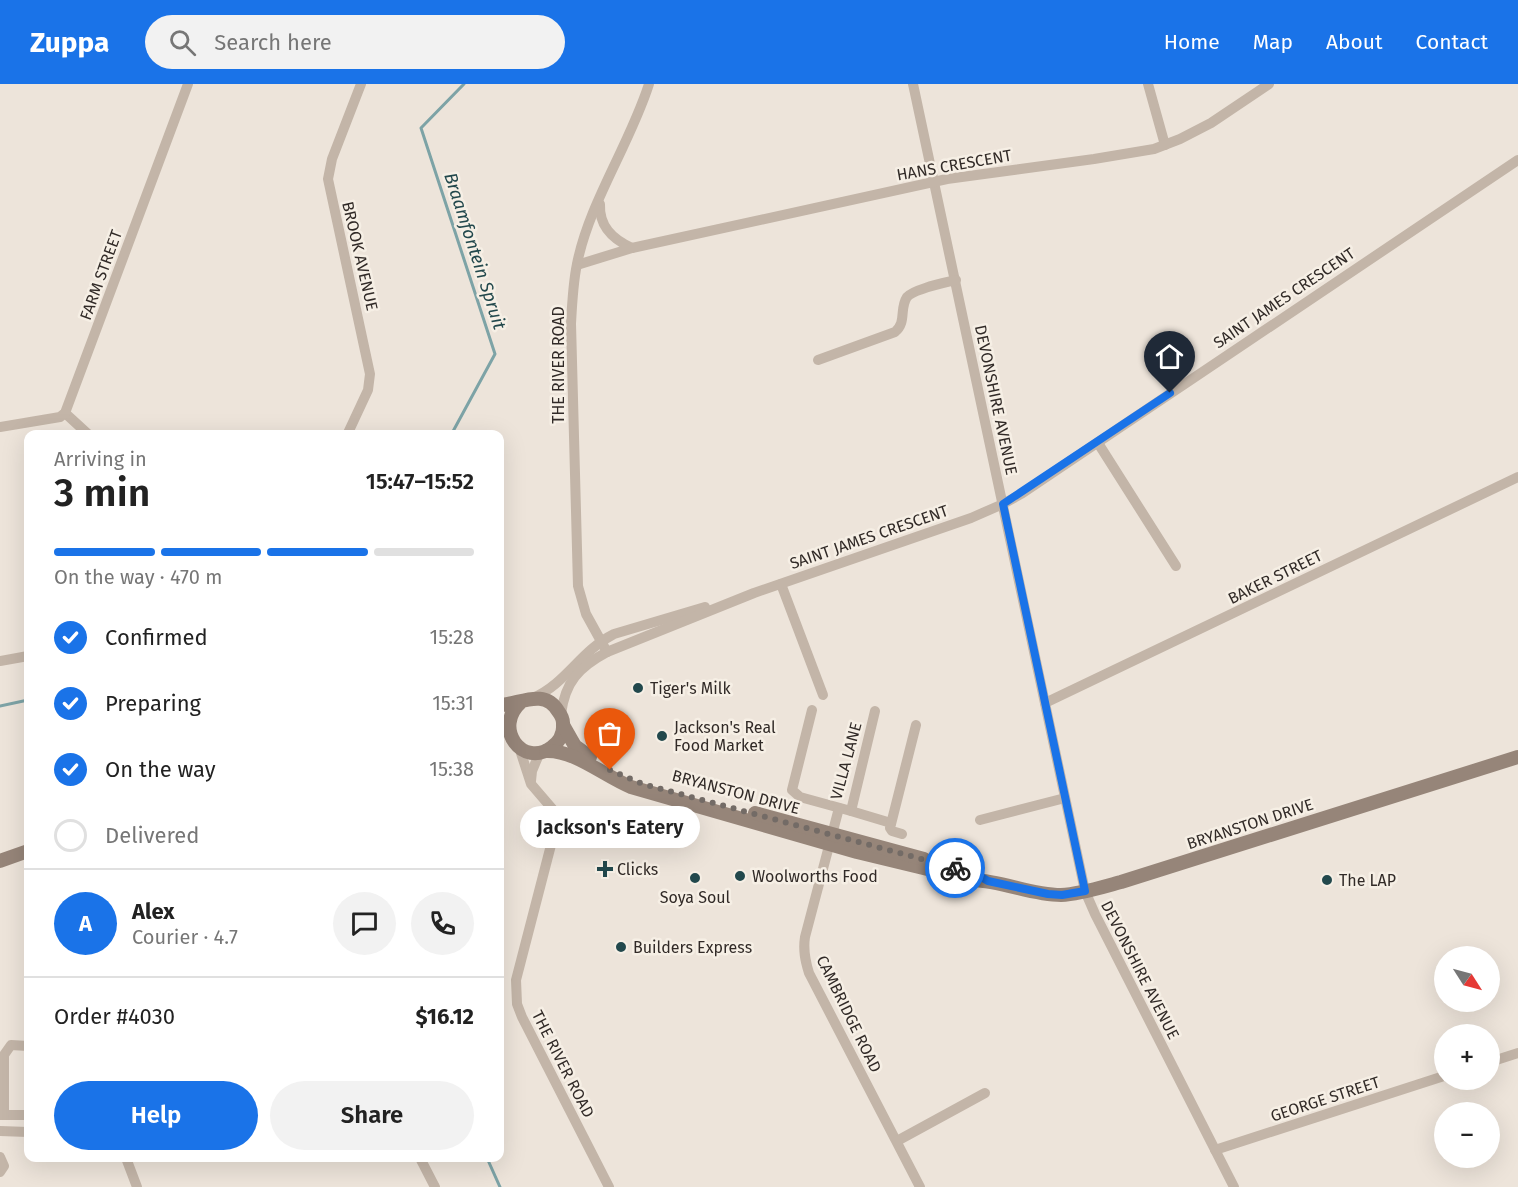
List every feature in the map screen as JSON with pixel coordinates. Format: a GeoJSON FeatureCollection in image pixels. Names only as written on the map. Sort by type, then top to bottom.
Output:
{"type":"FeatureCollection","features":[{"type":"Feature","properties":{"kind":"main road"},"geometry":{"type":"LineString","coordinates":[[504,704],[527,700],[550,702],[562,720],[558,741],[543,752],[525,751],[504,729]]}},
{"type":"Feature","properties":{"kind":"main road"},"geometry":{"type":"LineString","coordinates":[[516,743],[509,732],[510,715],[527,700]]}},
{"type":"Feature","properties":{"kind":"main road","name":"BRYANSTON DRIVE"},"geometry":{"type":"LineString","coordinates":[[562,720],[572,743],[580,751],[610,770],[628,778],[973,880],[1062,895],[1121,882],[1518,757]]}},
{"type":"Feature","properties":{"kind":"main road","name":"BRYANSTON DRIVE"},"geometry":{"type":"LineString","coordinates":[[543,752],[567,753],[619,782],[679,802],[831,839]]}},
{"type":"Feature","properties":{"kind":"main road"},"geometry":{"type":"LineString","coordinates":[[0,861],[24,852]]}},
{"type":"Feature","properties":{"kind":"street","name":"FARM STREET"},"geometry":{"type":"LineString","coordinates":[[65,413],[188,84]]}},
{"type":"Feature","properties":{"kind":"street","name":"BROOK AVENUE"},"geometry":{"type":"LineString","coordinates":[[349,430],[368,390],[370,375],[328,179],[332,159],[361,84]]}},
{"type":"Feature","properties":{"kind":"street","name":"THE RIVER ROAD"},"geometry":{"type":"LineString","coordinates":[[608,652],[582,603],[578,576],[571,324],[577,265],[600,197],[649,84]]}},
{"type":"Feature","properties":{"kind":"street","name":"DEVONSHIRE AVENUE"},"geometry":{"type":"LineString","coordinates":[[913,84],[1085,891],[1234,1187]]}},
{"type":"Feature","properties":{"kind":"street"},"geometry":{"type":"LineString","coordinates":[[1148,84],[1165,145]]}},
{"type":"Feature","properties":{"kind":"street","name":"HANS CRESCENT"},"geometry":{"type":"LineString","coordinates":[[577,265],[632,248],[934,181],[1124,154],[1165,145],[1211,123],[1269,84]]}},
{"type":"Feature","properties":{"kind":"street","name":"SAINT JAMES CRESCENT"},"geometry":{"type":"LineString","coordinates":[[562,720],[563,698],[572,680],[588,664],[608,652],[737,600],[941,529],[1003,504],[1098,443],[1518,160]]}},
{"type":"Feature","properties":{"kind":"street"},"geometry":{"type":"LineString","coordinates":[[600,197],[600,213],[606,228],[616,239],[632,248]]}},
{"type":"Feature","properties":{"kind":"street"},"geometry":{"type":"LineString","coordinates":[[818,360],[895,332],[903,322],[904,304],[911,294],[956,280]]}},
{"type":"Feature","properties":{"kind":"street"},"geometry":{"type":"LineString","coordinates":[[0,426],[60,417],[65,413],[84,430]]}},
{"type":"Feature","properties":{"kind":"street"},"geometry":{"type":"LineString","coordinates":[[1098,443],[1176,566]]}},
{"type":"Feature","properties":{"kind":"street","name":"BAKER STREET"},"geometry":{"type":"LineString","coordinates":[[1045,703],[1518,477]]}},
{"type":"Feature","properties":{"kind":"street"},"geometry":{"type":"LineString","coordinates":[[781,584],[823,695]]}},
{"type":"Feature","properties":{"kind":"street","name":"SAINT JAMES CRESCENT"},"geometry":{"type":"LineString","coordinates":[[527,700],[547,692],[558,684],[580,659],[601,641],[614,634],[737,600]]}},
{"type":"Feature","properties":{"kind":"street"},"geometry":{"type":"LineString","coordinates":[[0,661],[24,657]]}},
{"type":"Feature","properties":{"kind":"street","name":"VILLA LANE"},"geometry":{"type":"LineString","coordinates":[[812,710],[792,790],[800,797],[851,811],[875,711]]}},
{"type":"Feature","properties":{"kind":"street"},"geometry":{"type":"LineString","coordinates":[[902,834],[890,830],[916,725]]}},
{"type":"Feature","properties":{"kind":"street","name":"THE RIVER ROAD"},"geometry":{"type":"LineString","coordinates":[[516,743],[531,784],[558,818],[516,980],[517,1004],[609,1187]]}},
{"type":"Feature","properties":{"kind":"street"},"geometry":{"type":"LineString","coordinates":[[531,784],[532,771],[543,752]]}},
{"type":"Feature","properties":{"kind":"street"},"geometry":{"type":"LineString","coordinates":[[980,820],[1065,798]]}},
{"type":"Feature","properties":{"kind":"street"},"geometry":{"type":"LineString","coordinates":[[670,828],[679,802]]}},
{"type":"Feature","properties":{"kind":"street","name":"VILLA LANE"},"geometry":{"type":"LineString","coordinates":[[831,839],[839,808]]}},
{"type":"Feature","properties":{"kind":"street"},"geometry":{"type":"LineString","coordinates":[[851,811],[891,823]]}},
{"type":"Feature","properties":{"kind":"street","name":"CAMBRIDGE ROAD"},"geometry":{"type":"LineString","coordinates":[[831,839],[805,937],[803,950],[805,961],[920,1187]]}},
{"type":"Feature","properties":{"kind":"street"},"geometry":{"type":"LineString","coordinates":[[24,1046],[10,1046],[4,1055],[2,1115],[24,1115]]}},
{"type":"Feature","properties":{"kind":"street"},"geometry":{"type":"LineString","coordinates":[[1500,1059],[1518,1053]]}},
{"type":"Feature","properties":{"kind":"street","name":"GEORGE STREET"},"geometry":{"type":"LineString","coordinates":[[1215,1150],[1434,1079]]}},
{"type":"Feature","properties":{"kind":"street"},"geometry":{"type":"LineString","coordinates":[[897,1141],[985,1093]]}},
{"type":"Feature","properties":{"kind":"street"},"geometry":{"type":"LineString","coordinates":[[0,1131],[24,1132]]}},
{"type":"Feature","properties":{"kind":"street"},"geometry":{"type":"LineString","coordinates":[[0,1157],[4,1166],[0,1172]]}},
{"type":"Feature","properties":{"kind":"street"},"geometry":{"type":"LineString","coordinates":[[128,1162],[138,1187]]}},
{"type":"Feature","properties":{"kind":"street"},"geometry":{"type":"LineString","coordinates":[[422,1162],[435,1187]]}},
{"type":"Feature","properties":{"kind":"waterway","name":"Braamfontein Spruit"},"geometry":{"type":"LineString","coordinates":[[454,430],[495,354],[421,128],[464,84]]}},
{"type":"Feature","properties":{"kind":"waterway"},"geometry":{"type":"LineString","coordinates":[[0,706],[24,701]]}},
{"type":"Feature","properties":{"kind":"waterway","name":"Braamfontein Spruit"},"geometry":{"type":"LineString","coordinates":[[489,1162],[500,1187]]}},
{"type":"Feature","properties":{"kind":"way so far"},"geometry":{"type":"LineString","coordinates":[[610,770],[643,784],[955,868]]}},
{"type":"Feature","properties":{"kind":"place","name":"Tiger's Milk"},"geometry":{"type":"Point","coordinates":[638,688]}},
{"type":"Feature","properties":{"kind":"place","name":"Jackson's Real Food Market"},"geometry":{"type":"Point","coordinates":[662,736]}},
{"type":"Feature","properties":{"kind":"place","name":"Jackson's Eatery"},"geometry":{"type":"Point","coordinates":[610,770]}},
{"type":"Feature","properties":{"kind":"place","name":"Clicks"},"geometry":{"type":"Point","coordinates":[605,869]}},
{"type":"Feature","properties":{"kind":"place","name":"Woolworths Food"},"geometry":{"type":"Point","coordinates":[740,876]}},
{"type":"Feature","properties":{"kind":"place","name":"Soya Soul"},"geometry":{"type":"Point","coordinates":[695,878]}},
{"type":"Feature","properties":{"kind":"place","name":"The LAP"},"geometry":{"type":"Point","coordinates":[1327,880]}},
{"type":"Feature","properties":{"kind":"place","name":"Builders Express"},"geometry":{"type":"Point","coordinates":[621,947]}},
{"type":"Feature","properties":{"kind":"route"},"geometry":{"type":"LineString","coordinates":[[955,868],[976,874],[988,881],[1048,894],[1062,895],[1085,891],[1003,504],[1170,393]]}}]}
